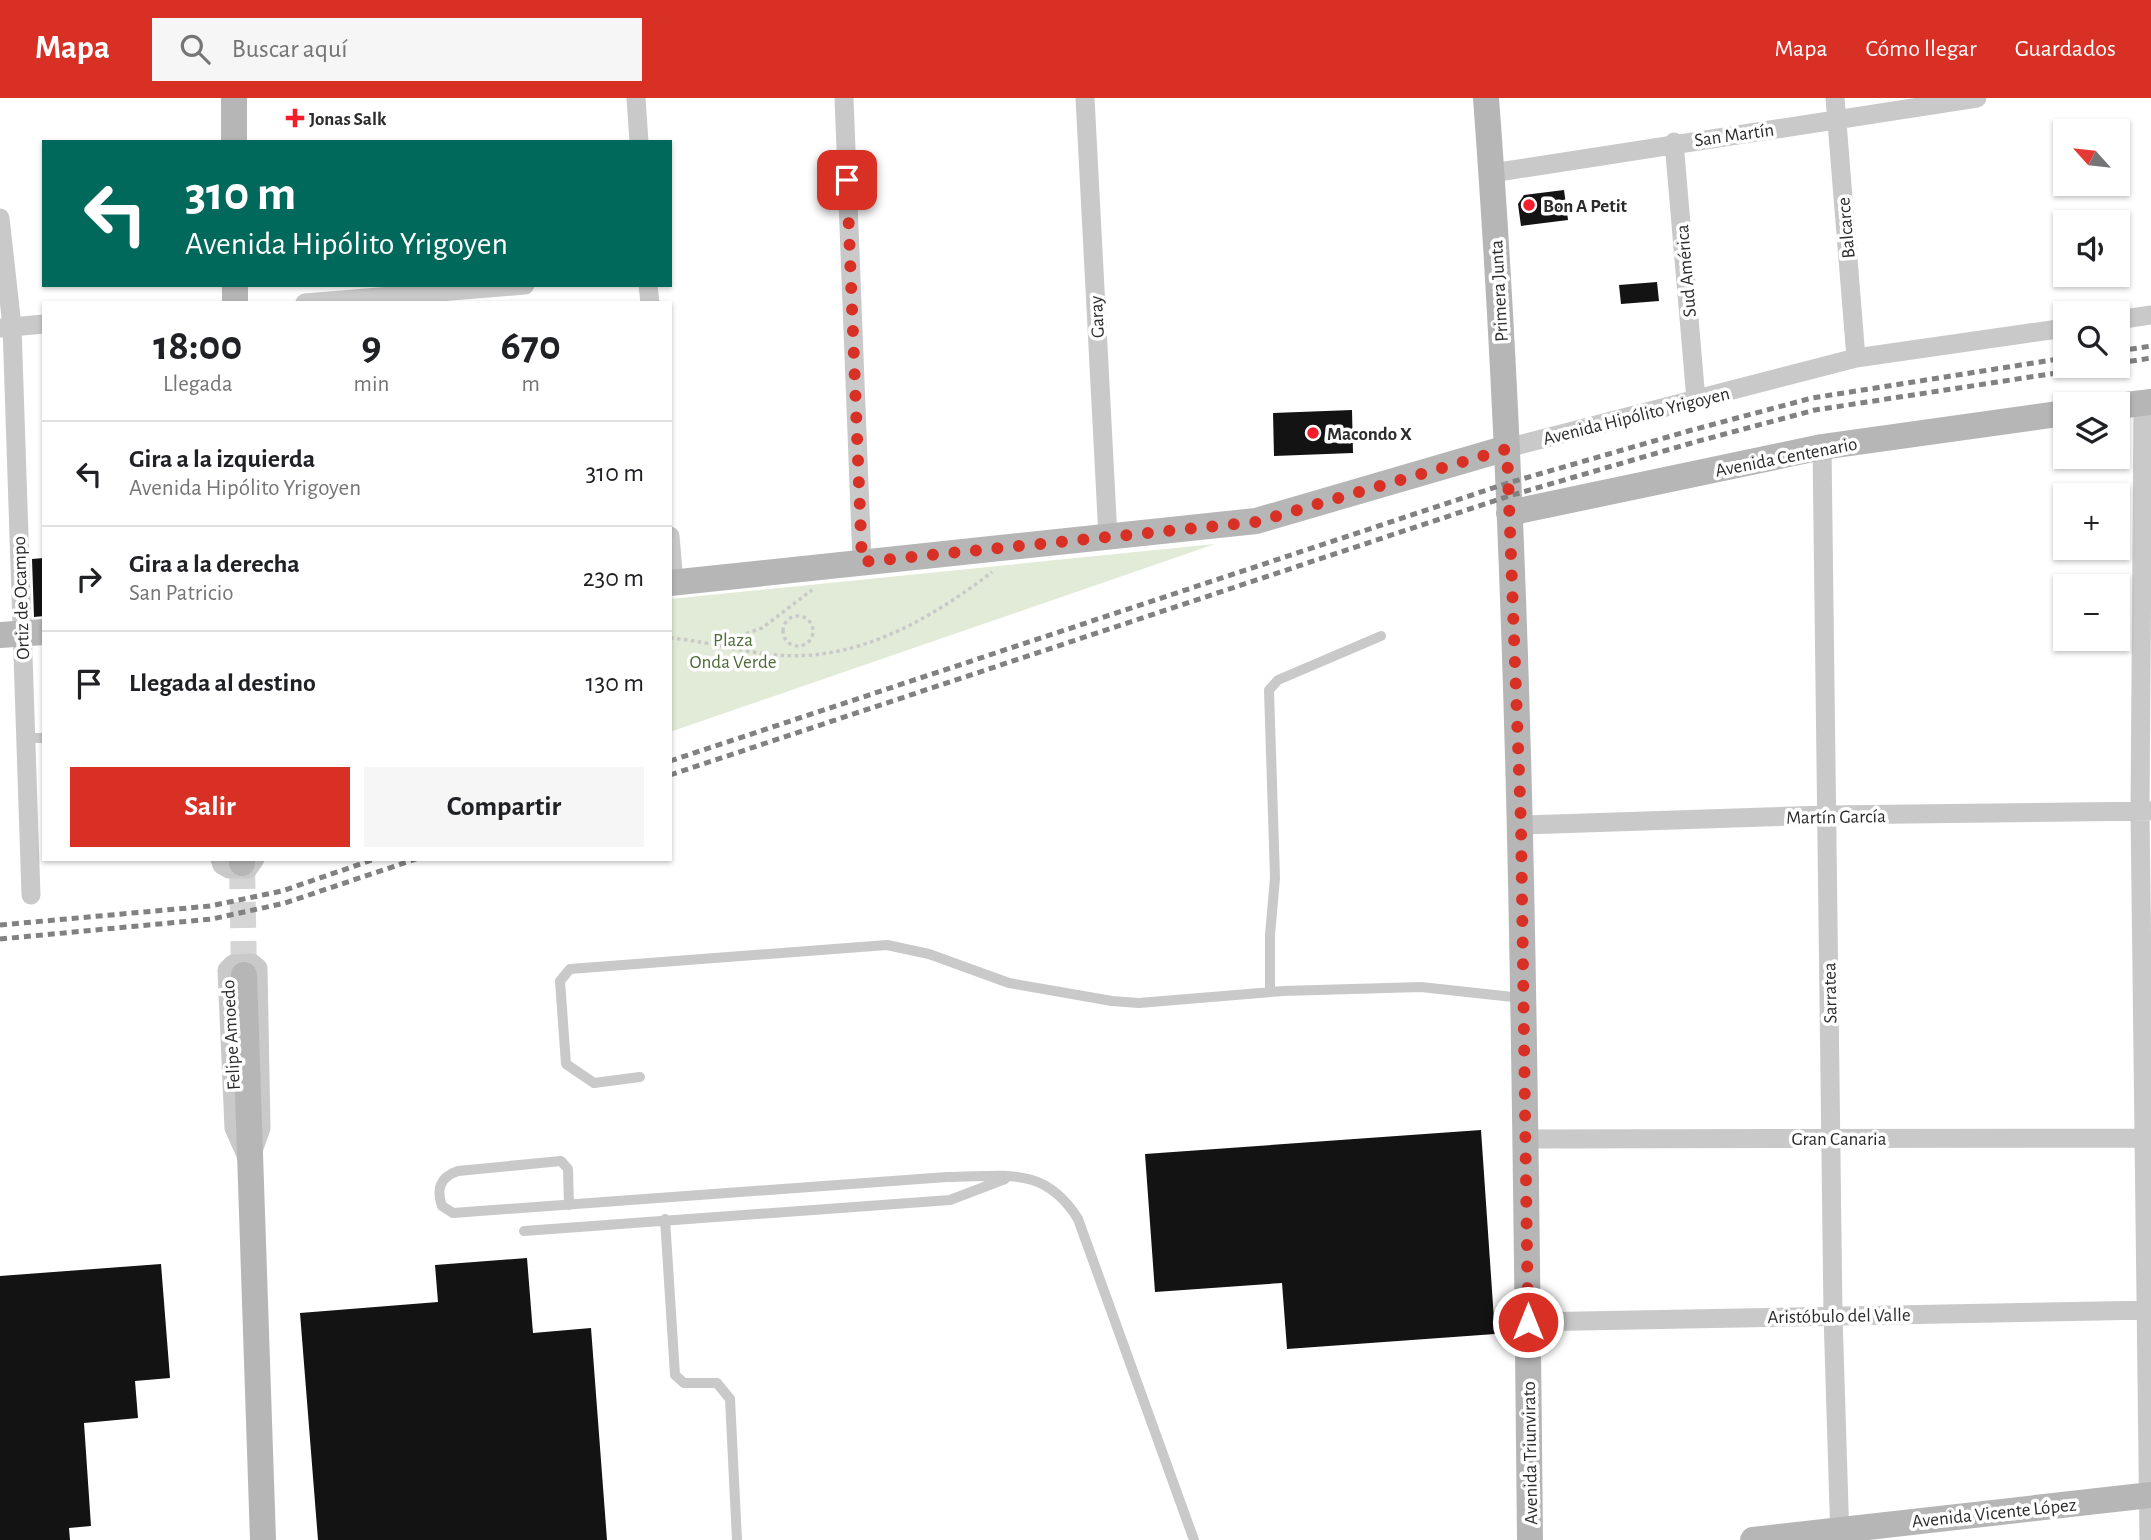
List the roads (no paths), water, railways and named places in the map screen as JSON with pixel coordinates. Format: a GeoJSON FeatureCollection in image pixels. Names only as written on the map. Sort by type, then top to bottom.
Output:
{"type":"FeatureCollection","features":[{"type":"Feature","properties":{"kind":"main road"},"geometry":{"type":"LineString","coordinates":[[234,98],[234,140]]}},
{"type":"Feature","properties":{"kind":"main road","name":"Primera Junta"},"geometry":{"type":"LineString","coordinates":[[1486,98],[1508,483]]}},
{"type":"Feature","properties":{"kind":"main road","name":"Avenida Centenario"},"geometry":{"type":"LineString","coordinates":[[1509,513],[1822,447],[2053,416]]}},
{"type":"Feature","properties":{"kind":"main road","name":"Avenida Hipólito Yrigoyen"},"geometry":{"type":"LineString","coordinates":[[672,583],[1275,518],[1507,449]]}},
{"type":"Feature","properties":{"kind":"main road","name":"Avenida Triunvirato"},"geometry":{"type":"LineString","coordinates":[[1508,483],[1521,825],[1530,1540]]}},
{"type":"Feature","properties":{"kind":"main road","name":"Felipe Amoedo"},"geometry":{"type":"LineString","coordinates":[[244,975],[263,1540]]}},
{"type":"Feature","properties":{"kind":"main road","name":"Avenida Vicente López"},"geometry":{"type":"LineString","coordinates":[[1754,1540],[1840,1535],[2149,1495]]}},
{"type":"Feature","properties":{"kind":"street"},"geometry":{"type":"LineString","coordinates":[[636,98],[639,140]]}},
{"type":"Feature","properties":{"kind":"street"},"geometry":{"type":"LineString","coordinates":[[844,98],[862,562]]}},
{"type":"Feature","properties":{"kind":"street","name":"Garay"},"geometry":{"type":"LineString","coordinates":[[1085,98],[1108,537]]}},
{"type":"Feature","properties":{"kind":"street","name":"Balcarce"},"geometry":{"type":"LineString","coordinates":[[1835,98],[1856,358]]}},
{"type":"Feature","properties":{"kind":"street","name":"San Martín"},"geometry":{"type":"LineString","coordinates":[[1492,173],[1674,142],[1977,98]]}},
{"type":"Feature","properties":{"kind":"street","name":"Sud América"},"geometry":{"type":"LineString","coordinates":[[1674,142],[1696,400]]}},
{"type":"Feature","properties":{"kind":"street","name":"Ortiz de Ocampo"},"geometry":{"type":"LineString","coordinates":[[0,218],[21,634],[35,738],[31,895]]}},
{"type":"Feature","properties":{"kind":"street"},"geometry":{"type":"LineString","coordinates":[[329,301],[501,287]]}},
{"type":"Feature","properties":{"kind":"street"},"geometry":{"type":"LineString","coordinates":[[2130,318],[2151,315]]}},
{"type":"Feature","properties":{"kind":"street"},"geometry":{"type":"LineString","coordinates":[[6,327],[42,324]]}},
{"type":"Feature","properties":{"kind":"street","name":"Avenida Hipólito Yrigoyen"},"geometry":{"type":"LineString","coordinates":[[1507,449],[1856,358],[2053,330]]}},
{"type":"Feature","properties":{"kind":"street"},"geometry":{"type":"LineString","coordinates":[[2137,404],[2146,617],[2149,1540]]}},
{"type":"Feature","properties":{"kind":"street","name":"Sarratea"},"geometry":{"type":"LineString","coordinates":[[1822,447],[1833,1315],[1840,1535]]}},
{"type":"Feature","properties":{"kind":"street","name":"Martín García"},"geometry":{"type":"LineString","coordinates":[[1521,825],[1827,815],[2146,812]]}},
{"type":"Feature","properties":{"kind":"street","name":"Felipe Amoedo"},"geometry":{"type":"LineString","coordinates":[[252,963],[258,968],[261,1128],[249,1162],[234,1128],[227,970],[233,964],[252,963]]}},
{"type":"Feature","properties":{"kind":"street","name":"Gran Canaria"},"geometry":{"type":"LineString","coordinates":[[1527,1139],[2147,1138]]}},
{"type":"Feature","properties":{"kind":"street","name":"Aristóbulo del Valle"},"geometry":{"type":"LineString","coordinates":[[1528,1322],[2148,1310]]}},
{"type":"Feature","properties":{"kind":"lane"},"geometry":{"type":"LineString","coordinates":[[1270,992],[1270,935],[1275,878],[1269,690],[1278,680],[1381,636]]}},
{"type":"Feature","properties":{"kind":"lane"},"geometry":{"type":"LineString","coordinates":[[640,1077],[594,1083],[566,1064],[560,981],[570,969],[887,945],[929,954],[1009,983],[1091,999],[1139,1003],[1270,992],[1421,987],[1522,998]]}},
{"type":"Feature","properties":{"kind":"lane"},"geometry":{"type":"LineString","coordinates":[[569,1205],[568,1169],[561,1161],[458,1171],[444,1178],[439,1186],[442,1206],[453,1213],[569,1205],[947,1177],[1012,1177],[1045,1183],[1068,1202],[1078,1219],[1194,1540]]}},
{"type":"Feature","properties":{"kind":"lane"},"geometry":{"type":"LineString","coordinates":[[524,1231],[950,1200],[1012,1177]]}},
{"type":"Feature","properties":{"kind":"lane"},"geometry":{"type":"LineString","coordinates":[[665,1219],[675,1376],[684,1383],[717,1383],[730,1399],[737,1540]]}},
{"type":"Feature","properties":{"kind":"tunnel"},"geometry":{"type":"LineString","coordinates":[[242,863],[244,975]]}},
{"type":"Feature","properties":{"kind":"railway"},"geometry":{"type":"LineString","coordinates":[[2130,349],[2151,346]]}},
{"type":"Feature","properties":{"kind":"railway"},"geometry":{"type":"LineString","coordinates":[[2130,361],[2151,358]]}},
{"type":"Feature","properties":{"kind":"railway"},"geometry":{"type":"LineString","coordinates":[[672,760],[1508,483],[1812,398],[2053,360]]}},
{"type":"Feature","properties":{"kind":"railway"},"geometry":{"type":"LineString","coordinates":[[672,774],[1509,496],[1695,442],[1815,410],[2053,374]]}},
{"type":"Feature","properties":{"kind":"railway"},"geometry":{"type":"LineString","coordinates":[[0,925],[210,906],[282,891],[369,861]]}},
{"type":"Feature","properties":{"kind":"railway"},"geometry":{"type":"LineString","coordinates":[[0,939],[212,919],[285,903],[410,861]]}},
{"type":"Feature","properties":{"kind":"place","name":"Jonas Salk"},"geometry":{"type":"Point","coordinates":[295,118]}},
{"type":"Feature","properties":{"kind":"place","name":"Bon A Petit"},"geometry":{"type":"Point","coordinates":[1529,205]}},
{"type":"Feature","properties":{"kind":"place","name":"Macondo X"},"geometry":{"type":"Point","coordinates":[1313,433]}},
{"type":"Feature","properties":{"kind":"park label","name":"Plaza Onda Verde"},"geometry":{"type":"Point","coordinates":[733,650]}}]}
